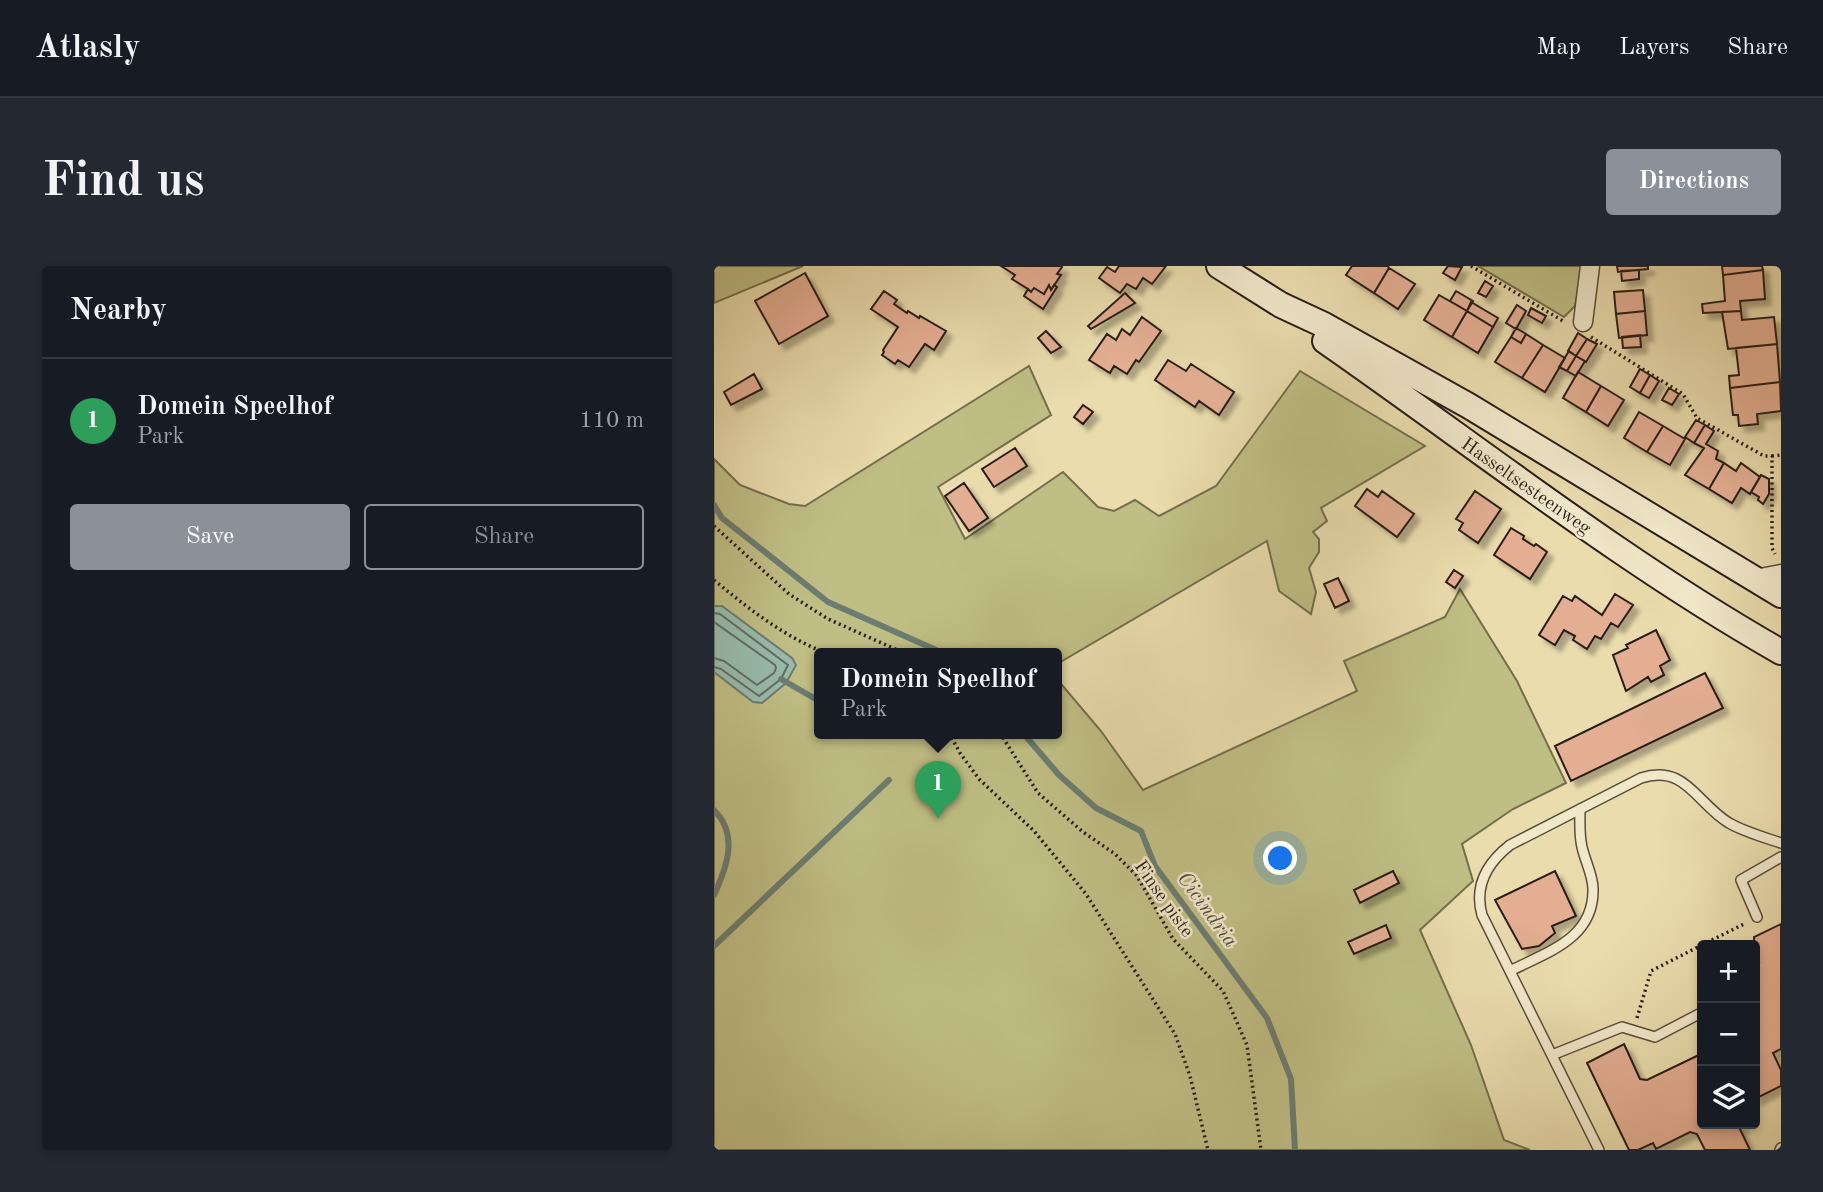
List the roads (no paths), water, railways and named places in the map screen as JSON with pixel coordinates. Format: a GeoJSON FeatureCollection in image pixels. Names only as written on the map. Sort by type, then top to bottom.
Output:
{"type":"FeatureCollection","features":[{"type":"Feature","properties":{"kind":"main road","name":"Hasseltsesteenweg"},"geometry":{"type":"LineString","coordinates":[[1219,266],[1281,305],[1324,325],[1469,406],[1781,595]]}},
{"type":"Feature","properties":{"kind":"main road","name":"Hasseltsesteenweg"},"geometry":{"type":"LineString","coordinates":[[1281,305],[1317,335],[1628,556],[1710,610],[1781,652]]}},
{"type":"Feature","properties":{"kind":"street"},"geometry":{"type":"LineString","coordinates":[[1581,328],[1590,266]]}},
{"type":"Feature","properties":{"kind":"street"},"geometry":{"type":"LineString","coordinates":[[1755,579],[1781,574]]}},
{"type":"Feature","properties":{"kind":"lane"},"geometry":{"type":"LineString","coordinates":[[1598,1150],[1482,915],[1479,903],[1483,877],[1495,857],[1510,845],[1641,778],[1663,774],[1690,787],[1727,822],[1781,843]]}},
{"type":"Feature","properties":{"kind":"lane"},"geometry":{"type":"LineString","coordinates":[[1510,971],[1574,936],[1586,924],[1593,888],[1581,845],[1580,809]]}},
{"type":"Feature","properties":{"kind":"lane"},"geometry":{"type":"LineString","coordinates":[[1758,918],[1741,880],[1781,858]]}},
{"type":"Feature","properties":{"kind":"lane"},"geometry":{"type":"LineString","coordinates":[[1552,1055],[1622,1027],[1655,1037],[1697,1015]]}},
{"type":"Feature","properties":{"kind":"water"},"geometry":{"type":"Polygon","coordinates":[[[714,606],[722,606],[792,658],[796,665],[786,683],[762,703],[753,702],[714,672],[714,606]]]}},
{"type":"Feature","properties":{"kind":"waterway","name":"Cicindria"},"geometry":{"type":"LineString","coordinates":[[714,505],[722,518],[828,602],[932,648]]}},
{"type":"Feature","properties":{"kind":"waterway"},"geometry":{"type":"LineString","coordinates":[[781,679],[814,698]]}},
{"type":"Feature","properties":{"kind":"waterway","name":"Cicindria"},"geometry":{"type":"LineString","coordinates":[[1028,739],[1059,775],[1096,808],[1141,831],[1155,866],[1267,1018],[1291,1079],[1295,1150]]}},
{"type":"Feature","properties":{"kind":"waterway"},"geometry":{"type":"LineString","coordinates":[[714,946],[889,780]]}},
{"type":"Feature","properties":{"kind":"waterway"},"geometry":{"type":"LineString","coordinates":[[714,810],[722,820],[728,840],[726,862],[714,895]]}},
{"type":"Feature","properties":{"kind":"place","name":"Domein Speelhof"},"geometry":{"type":"Point","coordinates":[938,819]}}]}
